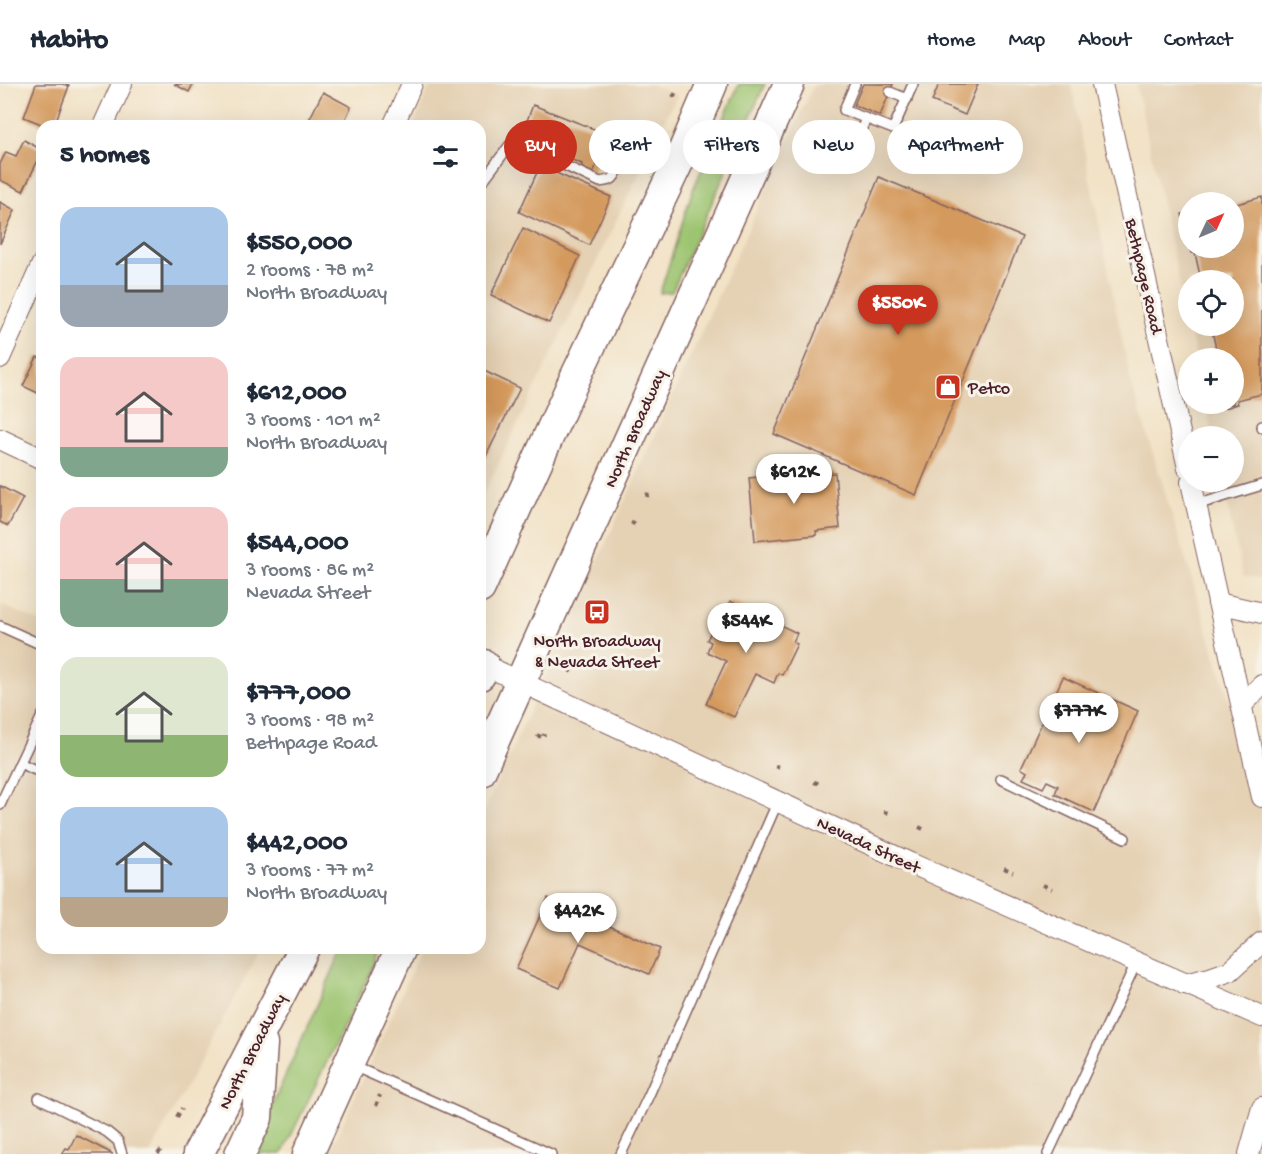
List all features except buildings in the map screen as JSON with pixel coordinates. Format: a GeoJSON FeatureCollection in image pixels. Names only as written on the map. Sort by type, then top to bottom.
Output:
{"type":"FeatureCollection","features":[{"type":"Feature","properties":{"kind":"main road","name":"North Broadway"},"geometry":{"type":"LineString","coordinates":[[486,758],[789,84]]}},
{"type":"Feature","properties":{"kind":"main road"},"geometry":{"type":"LineString","coordinates":[[486,575],[575,378],[684,152],[698,87]]}},
{"type":"Feature","properties":{"kind":"main road","name":"North Broadway"},"geometry":{"type":"LineString","coordinates":[[198,1154],[301,954]]}},
{"type":"Feature","properties":{"kind":"main road"},"geometry":{"type":"LineString","coordinates":[[384,987],[392,954]]}},
{"type":"Feature","properties":{"kind":"main road"},"geometry":{"type":"LineString","coordinates":[[308,1154],[398,954]]}},
{"type":"Feature","properties":{"kind":"main road"},"geometry":{"type":"LineString","coordinates":[[240,1154],[257,1118],[262,1029]]}},
{"type":"Feature","properties":{"kind":"street"},"geometry":{"type":"LineString","coordinates":[[106,120],[122,84]]}},
{"type":"Feature","properties":{"kind":"street"},"geometry":{"type":"LineString","coordinates":[[396,120],[412,84]]}},
{"type":"Feature","properties":{"kind":"street","name":"Bethpage Road"},"geometry":{"type":"LineString","coordinates":[[1102,84],[1179,426]]}},
{"type":"Feature","properties":{"kind":"street"},"geometry":{"type":"LineString","coordinates":[[0,358],[36,277]]}},
{"type":"Feature","properties":{"kind":"street"},"geometry":{"type":"LineString","coordinates":[[0,439],[36,456]]}},
{"type":"Feature","properties":{"kind":"street"},"geometry":{"type":"LineString","coordinates":[[1193,492],[1262,797]]}},
{"type":"Feature","properties":{"kind":"street"},"geometry":{"type":"LineString","coordinates":[[1218,603],[1262,613]]}},
{"type":"Feature","properties":{"kind":"street","name":"Nevada Street"},"geometry":{"type":"LineString","coordinates":[[486,670],[520,681],[910,863],[1262,1017]]}},
{"type":"Feature","properties":{"kind":"street"},"geometry":{"type":"LineString","coordinates":[[1242,705],[1262,685]]}},
{"type":"Feature","properties":{"kind":"street"},"geometry":{"type":"LineString","coordinates":[[1184,984],[1230,971],[1262,942]]}},
{"type":"Feature","properties":{"kind":"street"},"geometry":{"type":"LineString","coordinates":[[1248,1154],[1262,1108]]}},
{"type":"Feature","properties":{"kind":"lane"},"geometry":{"type":"LineString","coordinates":[[855,84],[844,110],[893,129],[913,84]]}},
{"type":"Feature","properties":{"kind":"lane"},"geometry":{"type":"LineString","coordinates":[[890,92],[907,99]]}},
{"type":"Feature","properties":{"kind":"lane"},"geometry":{"type":"LineString","coordinates":[[486,178],[509,146],[523,146],[600,182],[613,178],[628,148],[634,146],[644,147],[676,165]]}},
{"type":"Feature","properties":{"kind":"lane"},"geometry":{"type":"LineString","coordinates":[[1196,505],[1262,485]]}},
{"type":"Feature","properties":{"kind":"lane"},"geometry":{"type":"LineString","coordinates":[[0,626],[36,642]]}},
{"type":"Feature","properties":{"kind":"lane"},"geometry":{"type":"LineString","coordinates":[[0,805],[36,729]]}},
{"type":"Feature","properties":{"kind":"lane"},"geometry":{"type":"LineString","coordinates":[[20,763],[36,770]]}},
{"type":"Feature","properties":{"kind":"lane"},"geometry":{"type":"LineString","coordinates":[[1001,779],[1125,838]]}},
{"type":"Feature","properties":{"kind":"lane"},"geometry":{"type":"LineString","coordinates":[[621,1154],[659,1073],[778,801]]}},
{"type":"Feature","properties":{"kind":"lane"},"geometry":{"type":"LineString","coordinates":[[1048,1154],[1136,963]]}},
{"type":"Feature","properties":{"kind":"lane"},"geometry":{"type":"LineString","coordinates":[[349,1064],[551,1154]]}},
{"type":"Feature","properties":{"kind":"lane"},"geometry":{"type":"LineString","coordinates":[[39,1098],[107,1132],[118,1141],[122,1154]]}},
{"type":"Feature","properties":{"kind":"path"},"geometry":{"type":"LineString","coordinates":[[673,97],[698,87]]}},
{"type":"Feature","properties":{"kind":"path"},"geometry":{"type":"LineString","coordinates":[[632,525],[636,517]]}},
{"type":"Feature","properties":{"kind":"path"},"geometry":{"type":"LineString","coordinates":[[537,735],[543,738],[544,734]]}},
{"type":"Feature","properties":{"kind":"path"},"geometry":{"type":"LineString","coordinates":[[814,782],[820,784]]}},
{"type":"Feature","properties":{"kind":"path"},"geometry":{"type":"LineString","coordinates":[[919,827],[927,831]]}},
{"type":"Feature","properties":{"kind":"path"},"geometry":{"type":"LineString","coordinates":[[1004,868],[1013,872]]}},
{"type":"Feature","properties":{"kind":"path"},"geometry":{"type":"LineString","coordinates":[[1043,885],[1052,889]]}},
{"type":"Feature","properties":{"kind":"path"},"geometry":{"type":"LineString","coordinates":[[376,1106],[381,1093]]}},
{"type":"Feature","properties":{"kind":"path"},"geometry":{"type":"LineString","coordinates":[[177,1117],[182,1108]]}},
{"type":"Feature","properties":{"kind":"shaded area"},"geometry":{"type":"Polygon","coordinates":[[[431,84],[652,84],[677,95],[665,120],[589,120],[589,174],[639,174],[486,490],[486,120],[416,120],[431,84]]]}},
{"type":"Feature","properties":{"kind":"shaded area"},"geometry":{"type":"Polygon","coordinates":[[[814,84],[1071,84],[1130,379],[1262,807],[1262,1154],[329,1154],[419,954],[486,954],[486,807],[773,174],[780,174],[780,159],[792,132],[792,174],[875,174],[875,120],[798,120],[814,84]]]}},
{"type":"Feature","properties":{"kind":"shaded area"},"geometry":{"type":"Polygon","coordinates":[[[1136,84],[1262,84],[1262,580],[1243,576],[1224,492],[1244,492],[1244,426],[1210,426],[1208,414],[1244,414],[1244,348],[1194,348],[1191,336],[1244,336],[1244,270],[1178,270],[1178,277],[1136,84]]]}},
{"type":"Feature","properties":{"kind":"shaded area"},"geometry":{"type":"Polygon","coordinates":[[[0,604],[36,620],[36,954],[258,954],[150,1154],[0,1154],[0,604]]]}},
{"type":"Feature","properties":{"kind":"green space"},"geometry":{"type":"Polygon","coordinates":[[[739,84],[765,84],[749,120],[723,120],[739,84]]]}},
{"type":"Feature","properties":{"kind":"green space"},"geometry":{"type":"Polygon","coordinates":[[[700,174],[725,174],[672,292],[660,293],[700,174]]]}},
{"type":"Feature","properties":{"kind":"green space"},"geometry":{"type":"Polygon","coordinates":[[[340,954],[377,954],[370,973],[282,1154],[250,1154],[340,954]]]}},
{"type":"Feature","properties":{"kind":"place","name":"Petco"},"geometry":{"type":"Point","coordinates":[948,387]}},
{"type":"Feature","properties":{"kind":"place","name":"North Broadway & Nevada Street"},"geometry":{"type":"Point","coordinates":[597,612]}}]}
